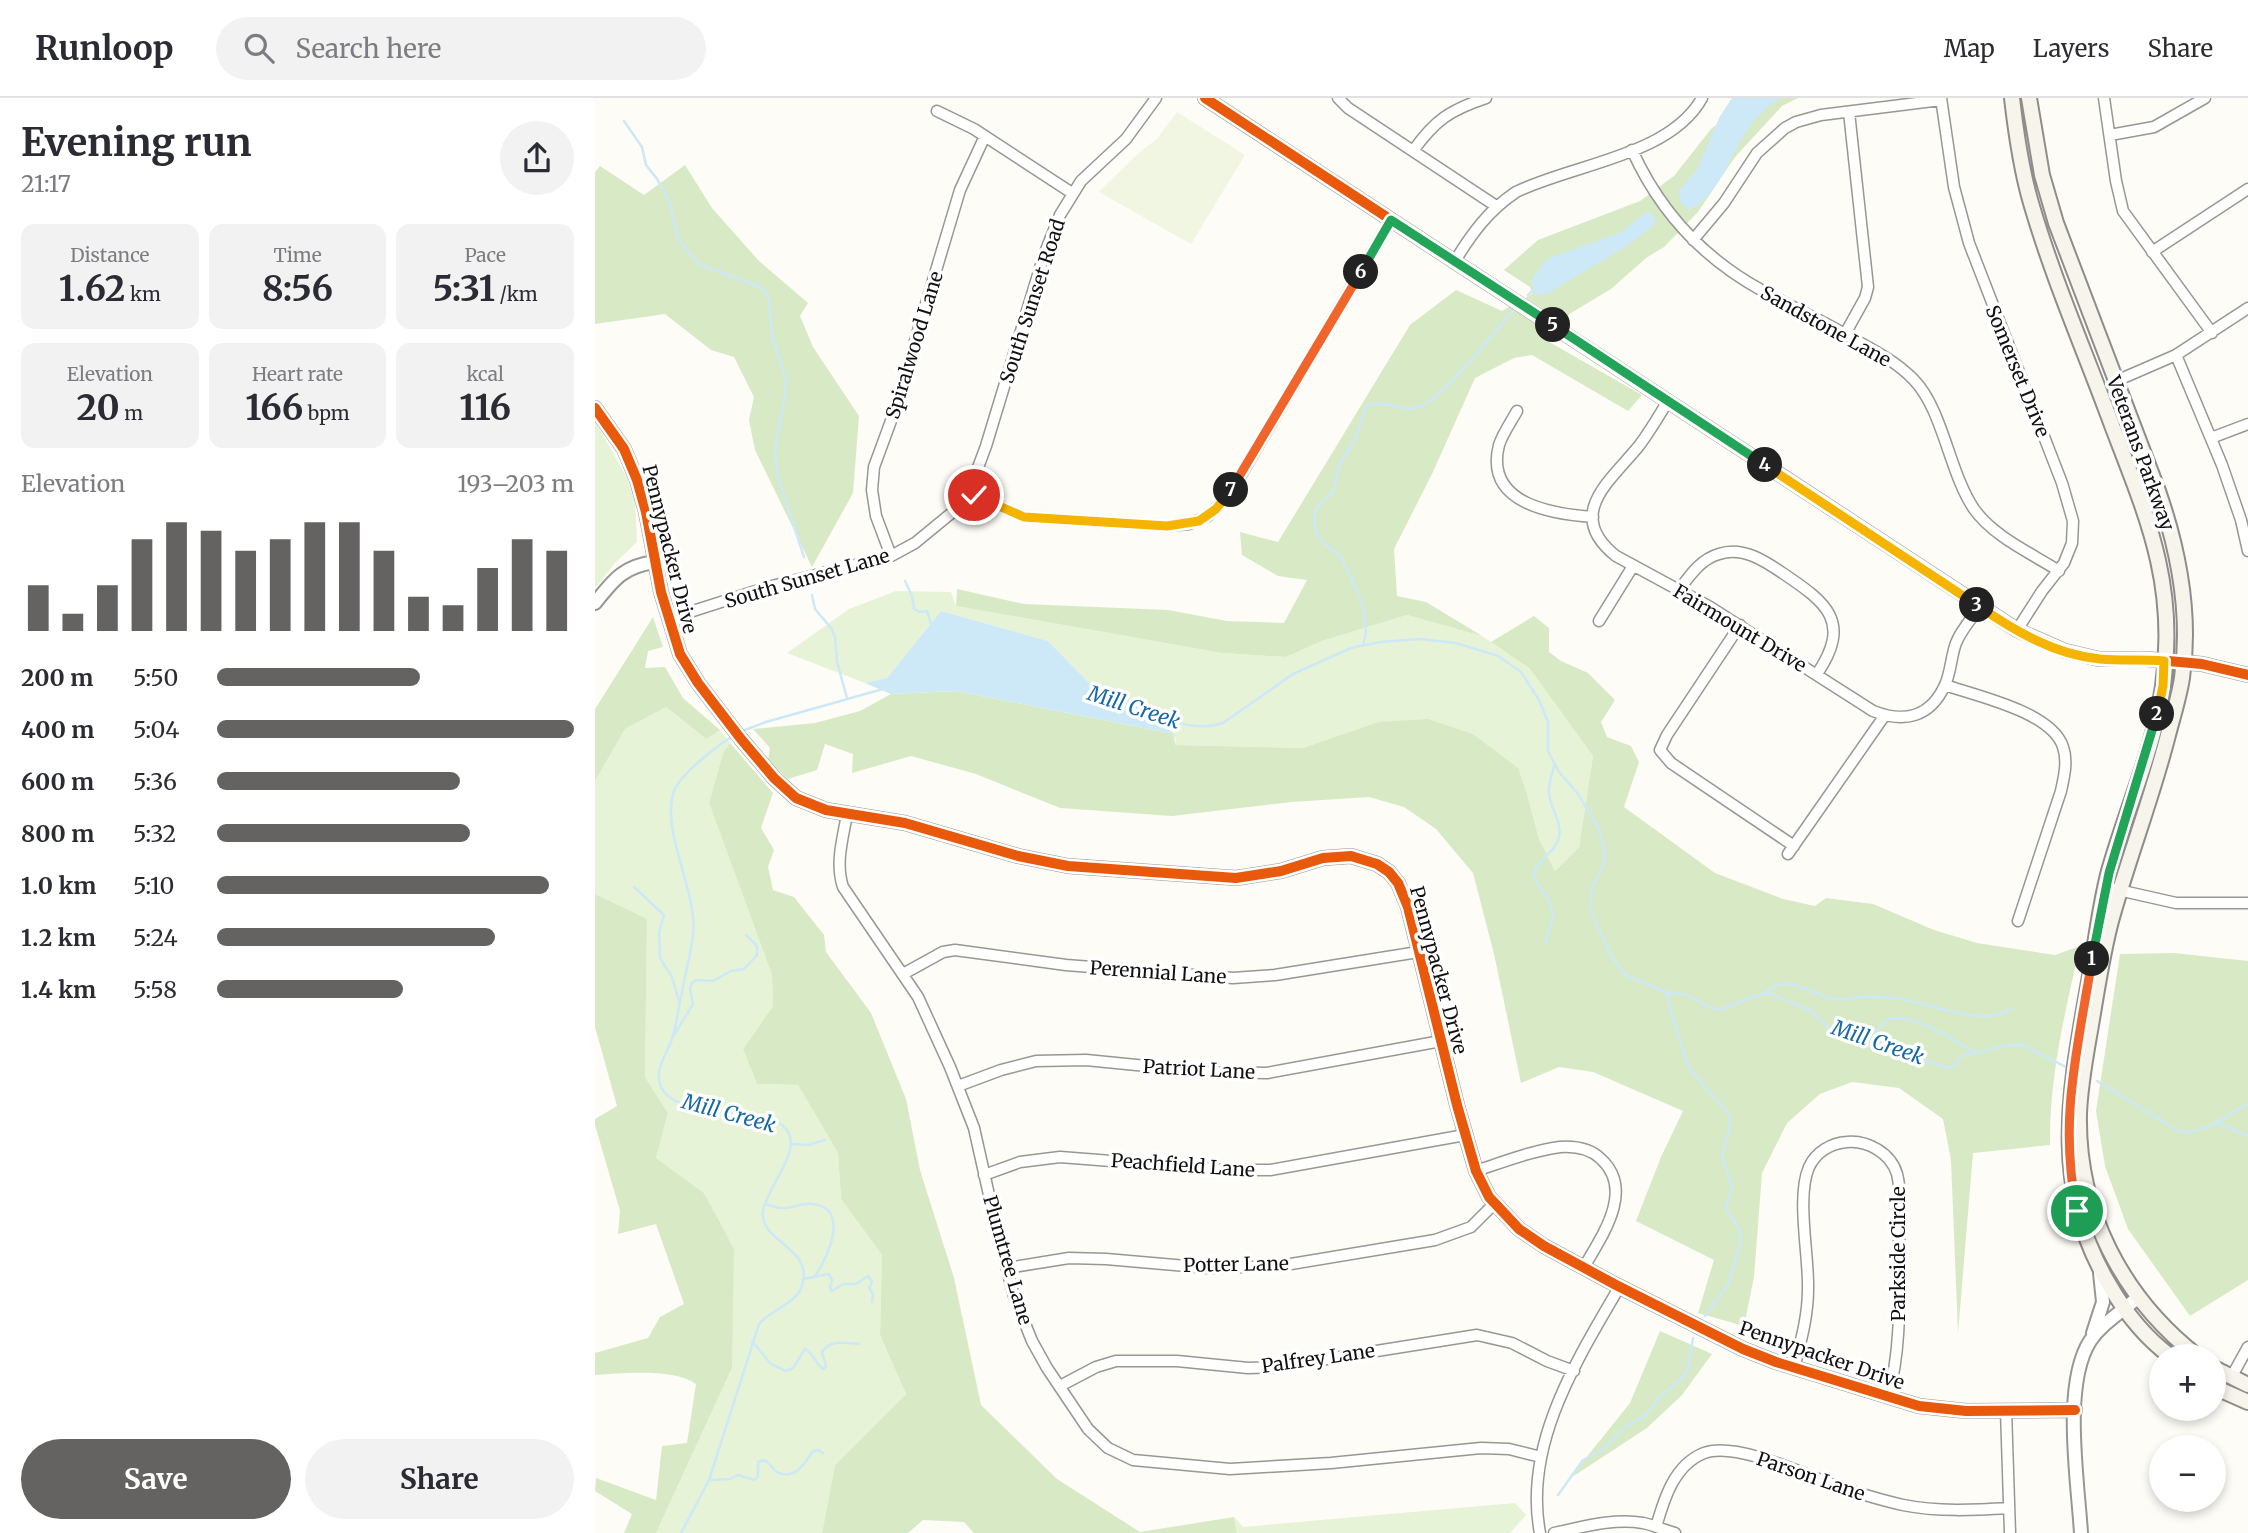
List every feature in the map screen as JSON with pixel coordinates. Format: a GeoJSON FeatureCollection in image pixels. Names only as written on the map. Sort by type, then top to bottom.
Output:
{"type":"FeatureCollection","features":[{"type":"Feature","properties":{"kind":"main road","name":"Veterans Parkway"},"geometry":{"type":"LineString","coordinates":[[2012,98],[2030,202],[2138,490],[2156,547],[2164,585],[2166,632],[2163,686],[2154,728],[2105,887],[2076,1050],[2069,1111],[2070,1169],[2082,1228],[2098,1266],[2125,1309],[2156,1344]]}},
{"type":"Feature","properties":{"kind":"main road","name":"Veterans Parkway"},"geometry":{"type":"LineString","coordinates":[[2029,98],[2042,175],[2052,211],[2158,491],[2183,585],[2182,677],[2161,760],[2120,891],[2100,970],[2079,1116],[2084,1179],[2089,1201],[2111,1256],[2137,1298],[2183,1344]]}},
{"type":"Feature","properties":{"kind":"main road"},"geometry":{"type":"LineString","coordinates":[[2226,1373],[2248,1385]]}},
{"type":"Feature","properties":{"kind":"main road"},"geometry":{"type":"LineString","coordinates":[[2226,1392],[2248,1402]]}},
{"type":"Feature","properties":{"kind":"street","name":"South Sunset Road"},"geometry":{"type":"LineString","coordinates":[[967,492],[986,446],[1048,241],[1072,193],[1081,181],[1126,139],[1156,98]]}},
{"type":"Feature","properties":{"kind":"street"},"geometry":{"type":"LineString","coordinates":[[1205,98],[2017,630],[2047,645],[2083,656],[2220,666],[2248,675]]}},
{"type":"Feature","properties":{"kind":"street"},"geometry":{"type":"LineString","coordinates":[[1338,98],[1348,108],[1496,206]]}},
{"type":"Feature","properties":{"kind":"street"},"geometry":{"type":"LineString","coordinates":[[1413,151],[1439,119],[1460,107],[1486,98]]}},
{"type":"Feature","properties":{"kind":"street"},"geometry":{"type":"LineString","coordinates":[[1455,261],[1496,206],[1528,186],[1660,140],[1693,114],[1702,98]]}},
{"type":"Feature","properties":{"kind":"street"},"geometry":{"type":"LineString","coordinates":[[2104,98],[2123,211],[2212,333]]}},
{"type":"Feature","properties":{"kind":"street"},"geometry":{"type":"LineString","coordinates":[[2110,135],[2154,127],[2205,98]]}},
{"type":"Feature","properties":{"kind":"street"},"geometry":{"type":"LineString","coordinates":[[1693,240],[1724,203],[1757,153],[1774,135],[1796,122],[1941,99]]}},
{"type":"Feature","properties":{"kind":"street","name":"Somerset Drive"},"geometry":{"type":"LineString","coordinates":[[1941,99],[1954,187],[1969,243],[2060,476],[2074,532],[2059,571],[2042,591],[2017,630]]}},
{"type":"Feature","properties":{"kind":"street"},"geometry":{"type":"LineString","coordinates":[[937,111],[985,136],[1072,193]]}},
{"type":"Feature","properties":{"kind":"street"},"geometry":{"type":"LineString","coordinates":[[1845,334],[1865,298],[1868,287],[1849,113]]}},
{"type":"Feature","properties":{"kind":"street","name":"Spiralwood Lane"},"geometry":{"type":"LineString","coordinates":[[891,556],[876,516],[872,490],[874,467],[892,418],[960,190],[985,136]]}},
{"type":"Feature","properties":{"kind":"street","name":"Sandstone Lane"},"geometry":{"type":"LineString","coordinates":[[1632,150],[1650,185],[1693,240],[1739,277],[1845,334],[1894,364],[1915,381],[1935,417],[1967,496],[1981,518],[2010,541],[2059,571]]}},
{"type":"Feature","properties":{"kind":"street"},"geometry":{"type":"LineString","coordinates":[[2152,253],[2248,189]]}},
{"type":"Feature","properties":{"kind":"street"},"geometry":{"type":"LineString","coordinates":[[967,492],[1007,511],[1032,518],[1167,526],[1189,524],[1208,516],[1238,480],[1391,220]]}},
{"type":"Feature","properties":{"kind":"street"},"geometry":{"type":"LineString","coordinates":[[2116,381],[2176,355],[2248,308]]}},
{"type":"Feature","properties":{"kind":"street"},"geometry":{"type":"LineString","coordinates":[[2176,355],[2244,519],[2248,551]]}},
{"type":"Feature","properties":{"kind":"street"},"geometry":{"type":"LineString","coordinates":[[1517,411],[1503,434],[1498,455],[1504,485],[1519,500],[1536,508],[1593,517],[1594,504],[1603,485],[1639,445],[1668,401]]}},
{"type":"Feature","properties":{"kind":"street","name":"Pennypacker Drive"},"geometry":{"type":"LineString","coordinates":[[595,408],[624,449],[638,480],[668,619],[680,654],[729,725],[784,789],[796,798],[826,810],[905,823],[1019,856],[1068,866],[1236,878],[1266,874],[1337,855],[1365,859],[1383,868],[1398,883],[1408,907],[1465,1135],[1481,1184],[1508,1220],[1531,1238],[1743,1349],[1794,1368],[1888,1397],[1935,1408],[2075,1410]]}},
{"type":"Feature","properties":{"kind":"street"},"geometry":{"type":"LineString","coordinates":[[2211,438],[2248,424]]}},
{"type":"Feature","properties":{"kind":"street","name":"South Sunset Lane"},"geometry":{"type":"LineString","coordinates":[[668,619],[768,587],[891,556],[936,527],[954,511],[967,492]]}},
{"type":"Feature","properties":{"kind":"street","name":"Fairmount Drive"},"geometry":{"type":"LineString","coordinates":[[1593,517],[1596,533],[1608,549],[1633,566],[1740,625],[1873,711],[1885,715]]}},
{"type":"Feature","properties":{"kind":"street"},"geometry":{"type":"LineString","coordinates":[[1679,590],[1701,564],[1719,554],[1739,551],[1769,564],[1818,597],[1830,616],[1832,645],[1817,674]]}},
{"type":"Feature","properties":{"kind":"street"},"geometry":{"type":"LineString","coordinates":[[595,603],[616,576],[641,564],[655,562]]}},
{"type":"Feature","properties":{"kind":"street"},"geometry":{"type":"LineString","coordinates":[[1599,621],[1633,566]]}},
{"type":"Feature","properties":{"kind":"street"},"geometry":{"type":"LineString","coordinates":[[1740,625],[1667,735],[1660,750],[1671,763],[1791,850],[1885,715],[1905,718],[1932,704],[1945,685],[1956,644],[1980,607]]}},
{"type":"Feature","properties":{"kind":"street"},"geometry":{"type":"LineString","coordinates":[[1945,685],[2041,721],[2058,736],[2063,746],[2065,768],[2061,791],[2018,921]]}},
{"type":"Feature","properties":{"kind":"street","name":"Plumtree Lane"},"geometry":{"type":"LineString","coordinates":[[847,814],[840,855],[839,875],[843,887],[925,1009],[974,1128],[1007,1268],[1025,1327],[1080,1419],[1097,1440],[1119,1455],[1133,1460],[1230,1469],[1331,1463],[1481,1448],[1509,1449],[1541,1457]]}},
{"type":"Feature","properties":{"kind":"street"},"geometry":{"type":"LineString","coordinates":[[2105,887],[2190,904],[2248,903]]}},
{"type":"Feature","properties":{"kind":"street","name":"Perennial Lane"},"geometry":{"type":"LineString","coordinates":[[903,974],[943,952],[955,950],[1066,965],[1233,978],[1275,975],[1418,952]]}},
{"type":"Feature","properties":{"kind":"street","name":"Patriot Lane"},"geometry":{"type":"LineString","coordinates":[[958,1086],[1001,1070],[1036,1061],[1086,1060],[1219,1073],[1267,1073],[1441,1041]]}},
{"type":"Feature","properties":{"kind":"street","name":"Peachfield Lane"},"geometry":{"type":"LineString","coordinates":[[984,1175],[1020,1163],[1060,1157],[1227,1170],[1270,1170],[1465,1135]]}},
{"type":"Feature","properties":{"kind":"street","name":"Parkside Circle"},"geometry":{"type":"LineString","coordinates":[[1794,1368],[1805,1322],[1808,1289],[1804,1188],[1810,1165],[1826,1147],[1862,1141],[1884,1154],[1897,1173],[1900,1216],[1898,1352],[1888,1397]]}},
{"type":"Feature","properties":{"kind":"street"},"geometry":{"type":"LineString","coordinates":[[1476,1171],[1562,1147],[1583,1148],[1601,1159],[1613,1176],[1616,1197],[1610,1217],[1584,1267]]}},
{"type":"Feature","properties":{"kind":"street","name":"Potter Lane"},"geometry":{"type":"LineString","coordinates":[[1007,1268],[1069,1258],[1209,1268],[1279,1266],[1435,1240],[1471,1227],[1494,1204]]}},
{"type":"Feature","properties":{"kind":"street"},"geometry":{"type":"LineString","coordinates":[[2081,1533],[2076,1476],[2077,1376],[2103,1302],[2098,1266]]}},
{"type":"Feature","properties":{"kind":"street"},"geometry":{"type":"LineString","coordinates":[[1540,1533],[1537,1510],[1541,1457],[1550,1424],[1574,1371],[1620,1286]]}},
{"type":"Feature","properties":{"kind":"street"},"geometry":{"type":"LineString","coordinates":[[2091,1340],[2106,1323],[2137,1298]]}},
{"type":"Feature","properties":{"kind":"street","name":"Palfrey Lane"},"geometry":{"type":"LineString","coordinates":[[1060,1386],[1096,1367],[1116,1361],[1177,1361],[1248,1368],[1276,1367],[1477,1335],[1512,1343],[1574,1371]]}},
{"type":"Feature","properties":{"kind":"street"},"geometry":{"type":"LineString","coordinates":[[2232,1376],[2248,1347]]}},
{"type":"Feature","properties":{"kind":"street"},"geometry":{"type":"LineString","coordinates":[[2006,1410],[2010,1533]]}},
{"type":"Feature","properties":{"kind":"street","name":"Parson Lane"},"geometry":{"type":"LineString","coordinates":[[1656,1527],[1668,1489],[1679,1472],[1703,1454],[1724,1450],[1746,1454],[1839,1487],[1906,1506],[1933,1510],[2009,1508]]}},
{"type":"Feature","properties":{"kind":"street"},"geometry":{"type":"LineString","coordinates":[[1555,1533],[1611,1522],[1633,1522],[1675,1533]]}},
{"type":"Feature","properties":{"kind":"green space"},"geometry":{"type":"Polygon","coordinates":[[[1751,98],[1798,98],[1782,106],[1735,157],[1698,212],[1664,247],[1646,258],[1611,289],[1571,313],[1544,339],[1642,395],[1628,411],[1532,355],[1514,358],[1475,378],[1432,474],[1394,549],[1397,596],[1426,602],[1482,636],[1407,615],[1322,641],[1286,657],[1222,653],[956,606],[957,589],[1024,604],[1168,610],[1227,621],[1284,623],[1307,580],[1278,576],[1242,555],[1240,532],[1278,542],[1410,325],[1456,290],[1502,311],[1532,294],[1530,287],[1504,270],[1538,240],[1640,201],[1674,176],[1711,129],[1751,98]]]}},
{"type":"Feature","properties":{"kind":"green space"},"geometry":{"type":"Polygon","coordinates":[[[1177,112],[1245,155],[1191,244],[1099,192],[1157,139],[1177,112]]]}},
{"type":"Feature","properties":{"kind":"green space"},"geometry":{"type":"Polygon","coordinates":[[[685,165],[712,208],[759,261],[808,303],[800,316],[813,347],[859,416],[853,493],[812,567],[755,450],[749,420],[754,397],[734,357],[711,350],[665,314],[595,324],[595,172],[600,166],[644,195],[685,165]]]}},
{"type":"Feature","properties":{"kind":"green space"},"geometry":{"type":"Polygon","coordinates":[[[595,421],[627,478],[635,503],[637,542],[595,588],[595,421]]]}},
{"type":"Feature","properties":{"kind":"green space"},"geometry":{"type":"Polygon","coordinates":[[[896,591],[951,592],[956,606],[1222,653],[1286,657],[1322,641],[1407,615],[1482,636],[1530,669],[1593,756],[1579,847],[1555,871],[1539,839],[1527,794],[1378,722],[1303,748],[1174,745],[1174,734],[1146,704],[1095,689],[1048,641],[941,611],[887,678],[865,683],[787,653],[849,609],[896,591]]]}},
{"type":"Feature","properties":{"kind":"green space"},"geometry":{"type":"Polygon","coordinates":[[[1534,616],[1549,628],[1549,652],[1561,661],[1588,673],[1615,700],[1601,722],[1607,737],[1631,746],[1639,762],[1624,807],[1715,873],[1783,899],[1815,906],[1826,898],[1873,904],[1934,930],[1977,943],[2055,955],[2080,946],[2055,1070],[2050,1145],[1973,1153],[1958,1333],[1951,1160],[1943,1119],[1899,1088],[1852,1082],[1820,1094],[1787,1123],[1762,1173],[1754,1277],[1744,1326],[1698,1313],[1714,1260],[1636,1221],[1661,1157],[1683,1111],[1593,1072],[1559,1067],[1521,1083],[1494,954],[1473,873],[1436,829],[1404,807],[1369,797],[1292,802],[1172,816],[1060,808],[976,774],[911,756],[852,773],[853,754],[825,744],[817,770],[788,779],[768,760],[770,748],[753,729],[815,723],[860,711],[891,694],[956,691],[1174,734],[1175,745],[1303,748],[1378,722],[1428,719],[1473,734],[1518,768],[1539,839],[1555,871],[1579,847],[1593,756],[1530,669],[1491,642],[1534,616]]]}},
{"type":"Feature","properties":{"kind":"green space"},"geometry":{"type":"Polygon","coordinates":[[[653,617],[663,647],[648,651],[645,668],[665,667],[683,698],[720,730],[706,739],[666,707],[625,729],[595,781],[595,709],[653,617]]]}},
{"type":"Feature","properties":{"kind":"green space"},"geometry":{"type":"Polygon","coordinates":[[[666,707],[706,739],[720,730],[730,743],[723,753],[709,803],[772,975],[773,1006],[743,1049],[757,1084],[798,1085],[838,1153],[841,1199],[882,1255],[880,1335],[906,1394],[835,1465],[822,1533],[656,1533],[732,1368],[704,1193],[656,1158],[668,1113],[645,1077],[647,920],[595,894],[595,781],[625,729],[666,707]]]}},
{"type":"Feature","properties":{"kind":"green space"},"geometry":{"type":"Polygon","coordinates":[[[730,743],[773,793],[761,828],[774,850],[768,867],[773,890],[794,897],[824,935],[826,952],[871,1013],[906,1099],[920,1170],[954,1278],[981,1405],[1057,1479],[1140,1532],[1234,1517],[1237,1533],[974,1533],[964,1522],[923,1520],[908,1533],[822,1533],[835,1465],[906,1394],[880,1335],[882,1255],[841,1199],[838,1153],[798,1085],[757,1084],[743,1049],[773,1006],[772,975],[709,803],[723,753],[730,743]]]}},
{"type":"Feature","properties":{"kind":"green space"},"geometry":{"type":"Polygon","coordinates":[[[595,894],[647,919],[645,1077],[668,1113],[656,1158],[704,1193],[734,1249],[732,1368],[656,1533],[624,1533],[632,1514],[595,1491],[596,1478],[656,1500],[662,1446],[687,1443],[696,1384],[687,1379],[662,1374],[595,1375],[595,1353],[648,1338],[660,1317],[684,1304],[656,1224],[618,1234],[620,1211],[595,1125],[595,1119],[617,1106],[595,1027],[595,894]]]}},
{"type":"Feature","properties":{"kind":"green space"},"geometry":{"type":"Polygon","coordinates":[[[2174,953],[2248,961],[2248,1280],[2190,1316],[2128,1229],[2105,1166],[2096,1111],[2120,954],[2174,953]]]}},
{"type":"Feature","properties":{"kind":"green space"},"geometry":{"type":"Polygon","coordinates":[[[1660,1331],[1712,1354],[1682,1395],[1647,1428],[1569,1479],[1630,1403],[1660,1331]]]}},
{"type":"Feature","properties":{"kind":"green space"},"geometry":{"type":"Polygon","coordinates":[[[1515,1503],[1526,1515],[1510,1533],[1237,1533],[1234,1517],[1243,1527],[1515,1503]]]}},
{"type":"Feature","properties":{"kind":"water"},"geometry":{"type":"Polygon","coordinates":[[[1732,98],[1782,98],[1766,109],[1753,123],[1714,188],[1703,201],[1689,210],[1680,202],[1679,190],[1696,171],[1719,118],[1732,98]]]}},
{"type":"Feature","properties":{"kind":"water"},"geometry":{"type":"Polygon","coordinates":[[[1646,212],[1655,218],[1655,224],[1627,246],[1547,294],[1535,295],[1531,282],[1543,263],[1552,257],[1620,233],[1646,212]]]}},
{"type":"Feature","properties":{"kind":"water"},"geometry":{"type":"Polygon","coordinates":[[[941,611],[1048,641],[1095,689],[1146,704],[1174,734],[956,691],[891,694],[865,683],[887,678],[941,611]]]}},
{"type":"Feature","properties":{"kind":"waterway"},"geometry":{"type":"LineString","coordinates":[[624,121],[642,147],[646,165],[669,201],[678,239],[699,264],[758,286],[765,291],[769,299],[772,336],[786,380],[775,449],[778,477],[804,557]]}},
{"type":"Feature","properties":{"kind":"waterway"},"geometry":{"type":"LineString","coordinates":[[1528,295],[1535,288]]}},
{"type":"Feature","properties":{"kind":"waterway"},"geometry":{"type":"LineString","coordinates":[[1363,645],[1366,632],[1362,602],[1342,559],[1317,534],[1314,521],[1316,509],[1333,492],[1340,464],[1355,439],[1367,406],[1380,404],[1412,408],[1428,402],[1440,393],[1513,311]]}},
{"type":"Feature","properties":{"kind":"waterway"},"geometry":{"type":"LineString","coordinates":[[905,581],[914,609],[927,611],[931,624]]}},
{"type":"Feature","properties":{"kind":"waterway"},"geometry":{"type":"LineString","coordinates":[[812,595],[815,609],[835,637],[837,662],[847,698]]}},
{"type":"Feature","properties":{"kind":"waterway","name":"Mill Creek"},"geometry":{"type":"LineString","coordinates":[[1155,716],[1197,726],[1223,723],[1293,674],[1351,648],[1380,642],[1420,639],[1456,643],[1498,656],[1521,672],[1539,700],[1548,722],[1548,751],[1559,772],[1578,794],[1598,827],[1605,853],[1604,865],[1592,888],[1590,908],[1610,954],[1625,975],[1666,992],[1687,995],[1711,1008],[1722,1009],[1761,994],[1771,994],[1811,1011],[1832,1030],[1847,1035],[1873,1036],[1897,1050],[1945,1067],[1954,1065],[1964,1055],[2010,1045],[2023,1045],[2066,1067]]}},
{"type":"Feature","properties":{"kind":"waterway","name":"Mill Creek"},"geometry":{"type":"LineString","coordinates":[[742,731],[883,689]]}},
{"type":"Feature","properties":{"kind":"waterway","name":"Mill Creek"},"geometry":{"type":"LineString","coordinates":[[681,1533],[709,1480],[759,1324],[794,1298],[802,1286],[804,1273],[794,1253],[769,1231],[764,1222],[766,1201],[789,1155],[789,1133],[782,1125],[770,1119],[680,1103],[667,1095],[659,1078],[660,1067],[675,1028],[693,935],[690,901],[672,827],[673,794],[690,770],[733,736]]}},
{"type":"Feature","properties":{"kind":"waterway"},"geometry":{"type":"LineString","coordinates":[[1546,944],[1553,915],[1547,898],[1534,878],[1534,872],[1554,848],[1559,837],[1559,825],[1549,793],[1554,766]]}},
{"type":"Feature","properties":{"kind":"waterway"},"geometry":{"type":"LineString","coordinates":[[634,887],[664,915],[659,932],[660,958],[672,977],[679,1001]]}},
{"type":"Feature","properties":{"kind":"waterway"},"geometry":{"type":"LineString","coordinates":[[674,1035],[693,1004],[690,989],[692,983],[696,980],[713,981],[731,971],[744,969],[757,955],[757,946],[746,935]]}},
{"type":"Feature","properties":{"kind":"waterway"},"geometry":{"type":"LineString","coordinates":[[1764,993],[1773,987],[1790,984],[1833,999],[1892,998],[1970,1015],[2000,1014],[2011,1008]]}},
{"type":"Feature","properties":{"kind":"waterway"},"geometry":{"type":"LineString","coordinates":[[1666,994],[1688,1067],[1731,1117],[1722,1154],[1732,1188],[1726,1208],[1739,1229],[1741,1242],[1728,1285],[1705,1316]]}},
{"type":"Feature","properties":{"kind":"waterway"},"geometry":{"type":"LineString","coordinates":[[1873,1036],[1888,1020],[1908,1019],[1932,1028],[1974,1052]]}},
{"type":"Feature","properties":{"kind":"waterway","name":"Mill Creek"},"geometry":{"type":"LineString","coordinates":[[2097,1081],[2179,1131],[2206,1128],[2248,1103]]}},
{"type":"Feature","properties":{"kind":"waterway"},"geometry":{"type":"LineString","coordinates":[[2215,1122],[2248,1136]]}},
{"type":"Feature","properties":{"kind":"waterway"},"geometry":{"type":"LineString","coordinates":[[791,1144],[808,1145],[825,1140]]}},
{"type":"Feature","properties":{"kind":"waterway"},"geometry":{"type":"LineString","coordinates":[[765,1204],[777,1208],[813,1204],[824,1208],[831,1215],[833,1235],[830,1247],[815,1276]]}},
{"type":"Feature","properties":{"kind":"waterway"},"geometry":{"type":"LineString","coordinates":[[803,1279],[829,1274],[832,1291],[843,1284],[856,1284],[868,1276],[872,1282],[869,1288],[873,1294],[872,1302]]}},
{"type":"Feature","properties":{"kind":"waterway"},"geometry":{"type":"LineString","coordinates":[[1558,1495],[1583,1460],[1603,1450],[1626,1426],[1645,1416],[1659,1398],[1683,1377],[1688,1369],[1693,1338]]}},
{"type":"Feature","properties":{"kind":"waterway"},"geometry":{"type":"LineString","coordinates":[[752,1341],[771,1364],[786,1371],[793,1368],[805,1349],[824,1369],[826,1366],[822,1352],[829,1345],[859,1344]]}},
{"type":"Feature","properties":{"kind":"waterway"},"geometry":{"type":"LineString","coordinates":[[709,1480],[730,1479],[738,1475],[754,1480],[758,1477],[758,1462],[765,1460],[777,1472],[789,1474],[799,1469],[813,1451],[819,1450],[823,1453]]}},
{"type":"Feature","properties":{"kind":"cycle path"},"geometry":{"type":"LineString","coordinates":[[1205,98],[2017,630],[2065,651],[2099,659],[2146,659],[2202,664],[2248,675]]}},
{"type":"Feature","properties":{"kind":"cycle path"},"geometry":{"type":"LineString","coordinates":[[595,408],[624,449],[637,480],[661,592],[680,654],[698,683],[741,739],[774,778],[796,798],[826,810],[905,823],[1018,856],[1068,866],[1236,878],[1281,871],[1323,858],[1351,856],[1377,864],[1389,872],[1398,883],[1408,907],[1476,1171],[1489,1197],[1519,1229],[1544,1246],[1616,1285],[1743,1349],[1776,1362],[1919,1406],[1966,1411],[2075,1410]]}},
{"type":"Feature","properties":{"kind":"route"},"geometry":{"type":"LineString","coordinates":[[974,495],[1007,511],[1032,518],[1167,526],[1189,524],[1208,516],[1238,480],[1391,220],[2029,637],[2065,651],[2099,659],[2164,661],[2163,686],[2154,728],[2105,887],[2074,1062],[2068,1141],[2071,1181],[2077,1211]]}}]}
